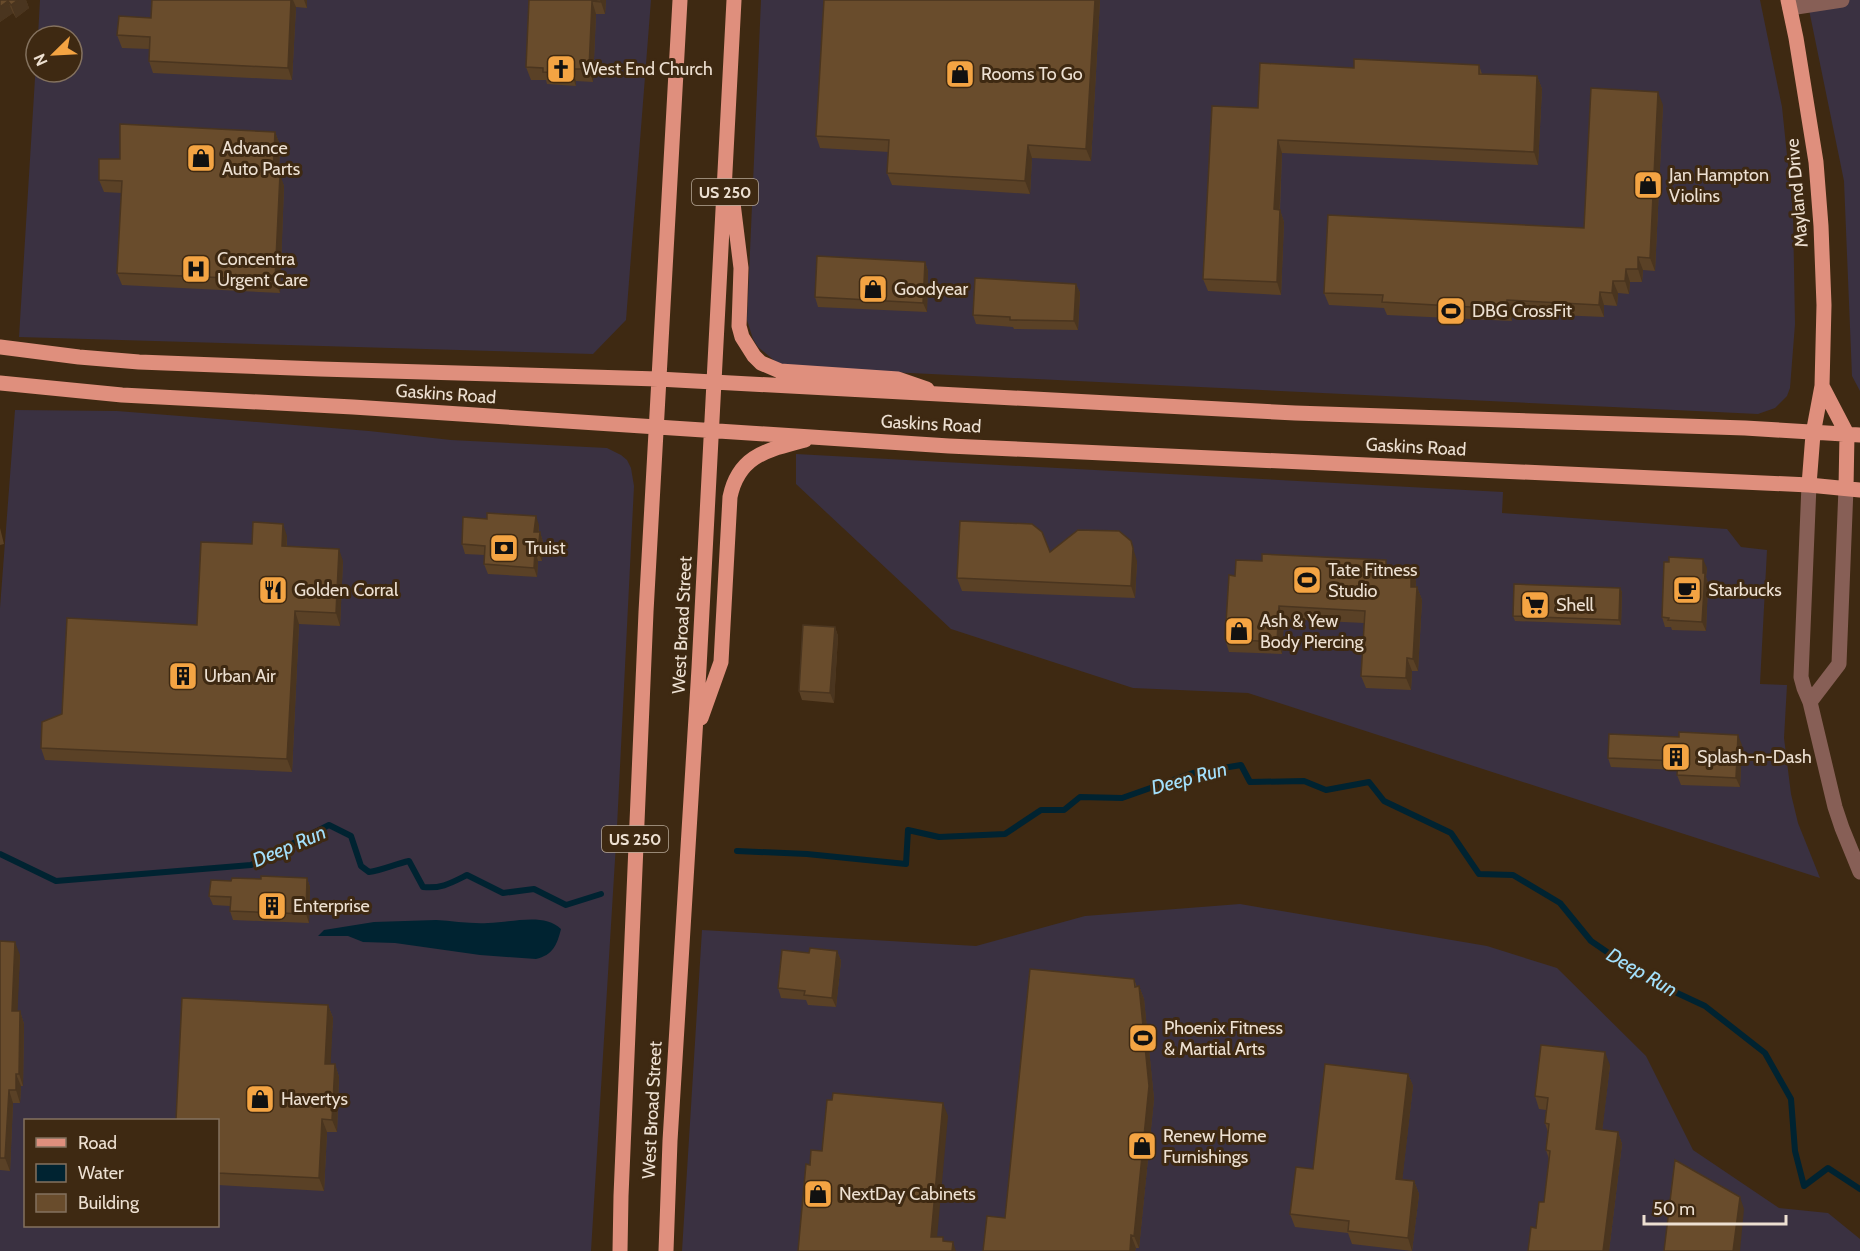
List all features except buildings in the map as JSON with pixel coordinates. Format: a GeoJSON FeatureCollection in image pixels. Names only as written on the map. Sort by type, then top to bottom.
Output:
{"type":"FeatureCollection","features":[{"type":"Feature","properties":{"kind":"main road","name":"West Broad Street"},"geometry":{"type":"LineString","coordinates":[[620,1251],[639,750],[680,0]]}},
{"type":"Feature","properties":{"kind":"main road","name":"West Broad Street"},"geometry":{"type":"LineString","coordinates":[[666,1251],[670,1141],[695,735],[734,0]]}},
{"type":"Feature","properties":{"kind":"main road","name":"Mayland Drive"},"geometry":{"type":"LineString","coordinates":[[1789,4],[1816,162],[1821,226],[1824,304],[1822,386],[1813,434],[1809,485]]}},
{"type":"Feature","properties":{"kind":"main road"},"geometry":{"type":"LineString","coordinates":[[726,157],[741,268],[739,326],[742,337],[754,356],[761,363],[780,371],[898,379],[944,395]]}},
{"type":"Feature","properties":{"kind":"main road","name":"Gaskins Road"},"geometry":{"type":"LineString","coordinates":[[0,347],[139,362],[658,379],[1295,412],[1745,428],[1853,435]]}},
{"type":"Feature","properties":{"kind":"main road","name":"Gaskins Road"},"geometry":{"type":"LineString","coordinates":[[0,383],[122,396],[352,407],[973,447],[1809,485],[1853,489]]}},
{"type":"Feature","properties":{"kind":"main road","name":"Mayland Drive"},"geometry":{"type":"LineString","coordinates":[[1822,386],[1853,435],[1853,489]]}},
{"type":"Feature","properties":{"kind":"main road"},"geometry":{"type":"LineString","coordinates":[[695,735],[721,662],[732,485],[742,468],[758,455],[815,437]]}},
{"type":"Feature","properties":{"kind":"street"},"geometry":{"type":"LineString","coordinates":[[1789,4],[1842,0]]}},
{"type":"Feature","properties":{"kind":"street","name":"Mayland Drive"},"geometry":{"type":"LineString","coordinates":[[1809,485],[1801,677],[1810,702],[1835,807],[1860,872]]}},
{"type":"Feature","properties":{"kind":"street","name":"Mayland Drive"},"geometry":{"type":"LineString","coordinates":[[1810,702],[1839,664],[1853,489]]}},
{"type":"Feature","properties":{"kind":"shaded area"},"geometry":{"type":"Polygon","coordinates":[[[40,0],[651,0],[626,320],[593,354],[19,337],[35,84],[84,84],[84,24],[39,24],[40,0]]]}},
{"type":"Feature","properties":{"kind":"shaded area"},"geometry":{"type":"Polygon","coordinates":[[[761,0],[1760,0],[1782,107],[1793,213],[1795,324],[1790,388],[1787,396],[1775,408],[1758,414],[787,367],[776,362],[758,347],[747,320],[761,0]]]}},
{"type":"Feature","properties":{"kind":"shaded area"},"geometry":{"type":"Polygon","coordinates":[[[1807,0],[1860,0],[1860,391],[1852,376],[1844,181],[1807,0]]]}},
{"type":"Feature","properties":{"kind":"shaded area"},"geometry":{"type":"Polygon","coordinates":[[[15,410],[117,411],[369,431],[451,440],[607,448],[621,455],[631,468],[634,486],[617,827],[591,1251],[0,1251],[0,608],[15,410]]]}},
{"type":"Feature","properties":{"kind":"shaded area"},"geometry":{"type":"Polygon","coordinates":[[[796,454],[1503,492],[1502,513],[1727,529],[1741,547],[1767,550],[1760,684],[1787,685],[1784,738],[1791,794],[1798,823],[1820,878],[1248,693],[1133,688],[951,629],[796,484],[796,454]]]}},
{"type":"Feature","properties":{"kind":"shaded area"},"geometry":{"type":"Polygon","coordinates":[[[1240,904],[1487,946],[1557,968],[1646,1056],[1693,1150],[1779,1208],[1828,1213],[1860,1239],[1860,1251],[682,1251],[702,930],[976,946],[1085,916],[1240,904]]]}},
{"type":"Feature","properties":{"kind":"water"},"geometry":{"type":"Polygon","coordinates":[[[436,920],[497,923],[536,920],[546,921],[561,929],[558,940],[550,952],[536,959],[480,955],[395,943],[363,942],[348,936],[318,936],[324,930],[374,922],[436,920]]]}},
{"type":"Feature","properties":{"kind":"waterway","name":"Deep Run"},"geometry":{"type":"LineString","coordinates":[[737,851],[807,854],[906,864],[908,830],[939,837],[1005,834],[1041,810],[1064,810],[1080,797],[1122,798],[1193,773],[1241,765],[1250,782],[1304,781],[1326,790],[1369,782],[1384,801],[1451,833],[1479,874],[1513,875],[1560,903],[1591,941],[1645,978],[1705,1006],[1765,1053],[1791,1099],[1795,1151],[1804,1186],[1828,1168],[1860,1189]]}},
{"type":"Feature","properties":{"kind":"waterway","name":"Deep Run"},"geometry":{"type":"LineString","coordinates":[[0,854],[56,881],[251,865],[329,825],[351,836],[361,866],[369,872],[409,861],[423,887],[441,886],[467,875],[503,893],[534,889],[566,905],[601,894]]}},
{"type":"Feature","properties":{"kind":"place","name":"West End Church"},"geometry":{"type":"Point","coordinates":[561,69]}},
{"type":"Feature","properties":{"kind":"place","name":"Rooms To Go"},"geometry":{"type":"Point","coordinates":[960,74]}},
{"type":"Feature","properties":{"kind":"place","name":"Advance Auto Parts"},"geometry":{"type":"Point","coordinates":[201,158]}},
{"type":"Feature","properties":{"kind":"place","name":"Jan Hampton Violins"},"geometry":{"type":"Point","coordinates":[1648,185]}},
{"type":"Feature","properties":{"kind":"place","name":"Concentra Urgent Care"},"geometry":{"type":"Point","coordinates":[196,269]}},
{"type":"Feature","properties":{"kind":"place","name":"Goodyear"},"geometry":{"type":"Point","coordinates":[873,289]}},
{"type":"Feature","properties":{"kind":"place","name":"DBG CrossFit"},"geometry":{"type":"Point","coordinates":[1451,311]}},
{"type":"Feature","properties":{"kind":"place","name":"Truist"},"geometry":{"type":"Point","coordinates":[504,548]}},
{"type":"Feature","properties":{"kind":"place","name":"Tate Fitness Studio"},"geometry":{"type":"Point","coordinates":[1307,580]}},
{"type":"Feature","properties":{"kind":"place","name":"Golden Corral"},"geometry":{"type":"Point","coordinates":[273,590]}},
{"type":"Feature","properties":{"kind":"place","name":"Starbucks"},"geometry":{"type":"Point","coordinates":[1687,590]}},
{"type":"Feature","properties":{"kind":"place","name":"Shell"},"geometry":{"type":"Point","coordinates":[1535,605]}},
{"type":"Feature","properties":{"kind":"place","name":"Ash & Yew Body Piercing"},"geometry":{"type":"Point","coordinates":[1239,631]}},
{"type":"Feature","properties":{"kind":"place","name":"Urban Air"},"geometry":{"type":"Point","coordinates":[183,676]}},
{"type":"Feature","properties":{"kind":"place","name":"Splash-n-Dash"},"geometry":{"type":"Point","coordinates":[1676,757]}},
{"type":"Feature","properties":{"kind":"place","name":"Enterprise"},"geometry":{"type":"Point","coordinates":[272,906]}},
{"type":"Feature","properties":{"kind":"place","name":"Phoenix Fitness & Martial Arts"},"geometry":{"type":"Point","coordinates":[1143,1038]}},
{"type":"Feature","properties":{"kind":"place","name":"Havertys"},"geometry":{"type":"Point","coordinates":[260,1099]}},
{"type":"Feature","properties":{"kind":"place","name":"Renew Home Furnishings"},"geometry":{"type":"Point","coordinates":[1142,1146]}},
{"type":"Feature","properties":{"kind":"place","name":"NextDay Cabinets"},"geometry":{"type":"Point","coordinates":[818,1194]}}]}
